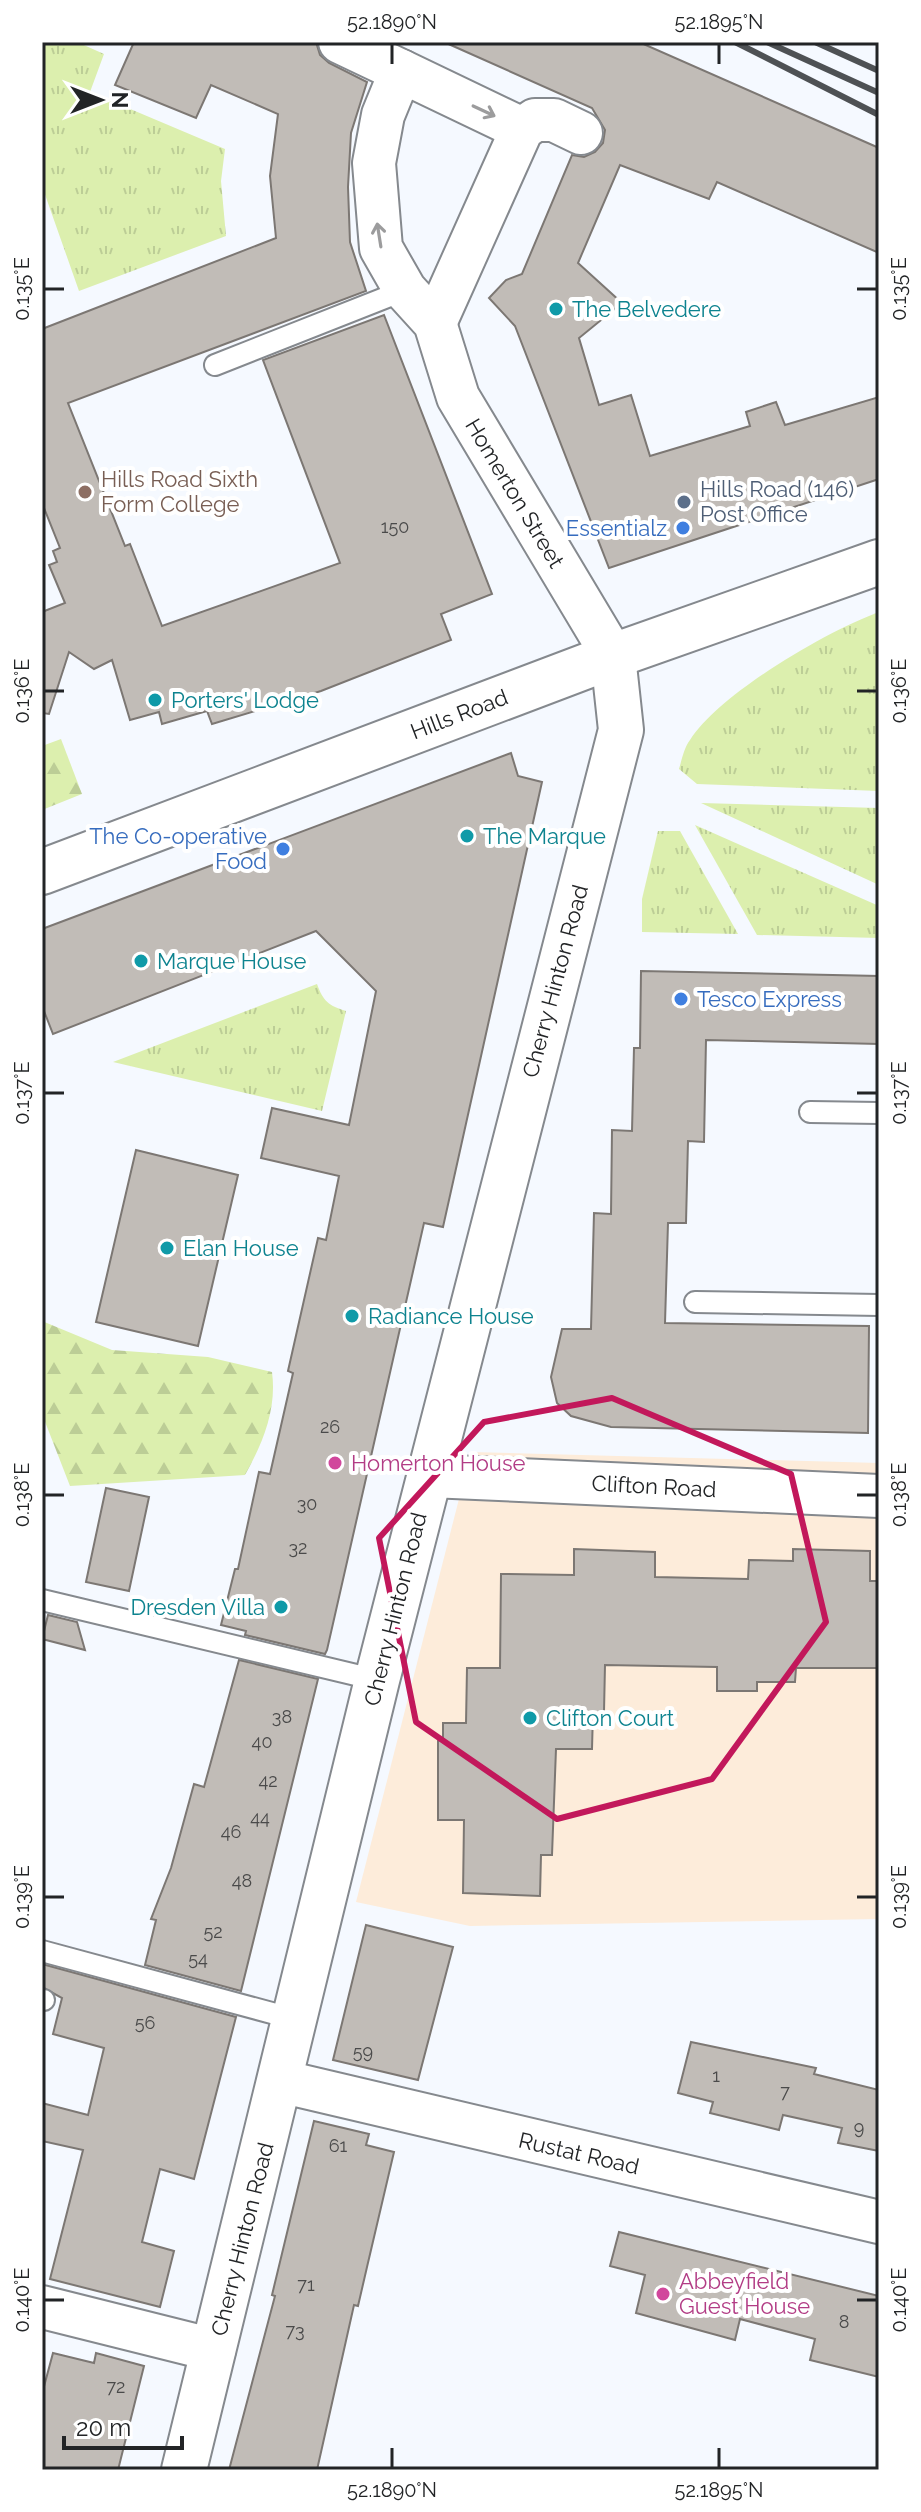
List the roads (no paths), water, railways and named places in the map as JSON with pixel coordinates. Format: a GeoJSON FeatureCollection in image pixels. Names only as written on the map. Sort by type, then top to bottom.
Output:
{"type":"FeatureCollection","features":[{"type":"Feature","properties":{"kind":"street"},"geometry":{"type":"LineString","coordinates":[[340,42],[522,129]]}},
{"type":"Feature","properties":{"kind":"street","name":"Homerton Street"},"geometry":{"type":"LineString","coordinates":[[401,71],[383,115],[374,163],[381,248],[405,290],[435,323],[458,397],[613,656]]}},
{"type":"Feature","properties":{"kind":"street"},"geometry":{"type":"LineString","coordinates":[[435,323],[522,129],[535,120],[554,120],[581,133]]}},
{"type":"Feature","properties":{"kind":"street","name":"Hills Road"},"geometry":{"type":"LineString","coordinates":[[42,872],[613,656],[879,562]]}},
{"type":"Feature","properties":{"kind":"street","name":"Cherry Hinton Road"},"geometry":{"type":"LineString","coordinates":[[184,2470],[377,1680],[621,730],[613,656]]}},
{"type":"Feature","properties":{"kind":"street","name":"Clifton Road"},"geometry":{"type":"LineString","coordinates":[[430,1476],[879,1496]]}},
{"type":"Feature","properties":{"kind":"street","name":"Rustat Road"},"geometry":{"type":"LineString","coordinates":[[280,2081],[879,2222]]}},
{"type":"Feature","properties":{"kind":"street"},"geometry":{"type":"LineString","coordinates":[[42,2307],[214,2350]]}},
{"type":"Feature","properties":{"kind":"lane"},"geometry":{"type":"LineString","coordinates":[[215,365],[405,290]]}},
{"type":"Feature","properties":{"kind":"lane"},"geometry":{"type":"LineString","coordinates":[[810,1112],[879,1113]]}},
{"type":"Feature","properties":{"kind":"lane"},"geometry":{"type":"LineString","coordinates":[[695,1302],[879,1305]]}},
{"type":"Feature","properties":{"kind":"lane"},"geometry":{"type":"LineString","coordinates":[[42,1600],[377,1680]]}},
{"type":"Feature","properties":{"kind":"lane"},"geometry":{"type":"LineString","coordinates":[[42,1951],[294,2019]]}},
{"type":"Feature","properties":{"kind":"railway"},"geometry":{"type":"LineString","coordinates":[[735,42],[879,115]]}},
{"type":"Feature","properties":{"kind":"railway"},"geometry":{"type":"LineString","coordinates":[[767,42],[879,93]]}},
{"type":"Feature","properties":{"kind":"railway"},"geometry":{"type":"LineString","coordinates":[[815,42],[879,71]]}},
{"type":"Feature","properties":{"kind":"place","name":"The Belvedere"},"geometry":{"type":"Point","coordinates":[556,309]}},
{"type":"Feature","properties":{"kind":"place","name":"Hills Road Sixth Form College"},"geometry":{"type":"Point","coordinates":[85,492]}},
{"type":"Feature","properties":{"kind":"place","name":"Hills Road (146) Post Office"},"geometry":{"type":"Point","coordinates":[684,502]}},
{"type":"Feature","properties":{"kind":"place","name":"Essentialz"},"geometry":{"type":"Point","coordinates":[683,528]}},
{"type":"Feature","properties":{"kind":"place","name":"Porters' Lodge"},"geometry":{"type":"Point","coordinates":[155,700]}},
{"type":"Feature","properties":{"kind":"place","name":"The Marque"},"geometry":{"type":"Point","coordinates":[467,836]}},
{"type":"Feature","properties":{"kind":"place","name":"The Co-operative Food"},"geometry":{"type":"Point","coordinates":[283,849]}},
{"type":"Feature","properties":{"kind":"place","name":"Marque House"},"geometry":{"type":"Point","coordinates":[141,961]}},
{"type":"Feature","properties":{"kind":"place","name":"Tesco Express"},"geometry":{"type":"Point","coordinates":[681,999]}},
{"type":"Feature","properties":{"kind":"place","name":"Elan House"},"geometry":{"type":"Point","coordinates":[167,1248]}},
{"type":"Feature","properties":{"kind":"place","name":"Radiance House"},"geometry":{"type":"Point","coordinates":[352,1316]}},
{"type":"Feature","properties":{"kind":"place","name":"Homerton House"},"geometry":{"type":"Point","coordinates":[335,1463]}},
{"type":"Feature","properties":{"kind":"place","name":"Dresden Villa"},"geometry":{"type":"Point","coordinates":[281,1607]}},
{"type":"Feature","properties":{"kind":"place","name":"Clifton Court"},"geometry":{"type":"Point","coordinates":[530,1718]}},
{"type":"Feature","properties":{"kind":"place","name":"Abbeyfield Guest House"},"geometry":{"type":"Point","coordinates":[663,2294]}}]}
